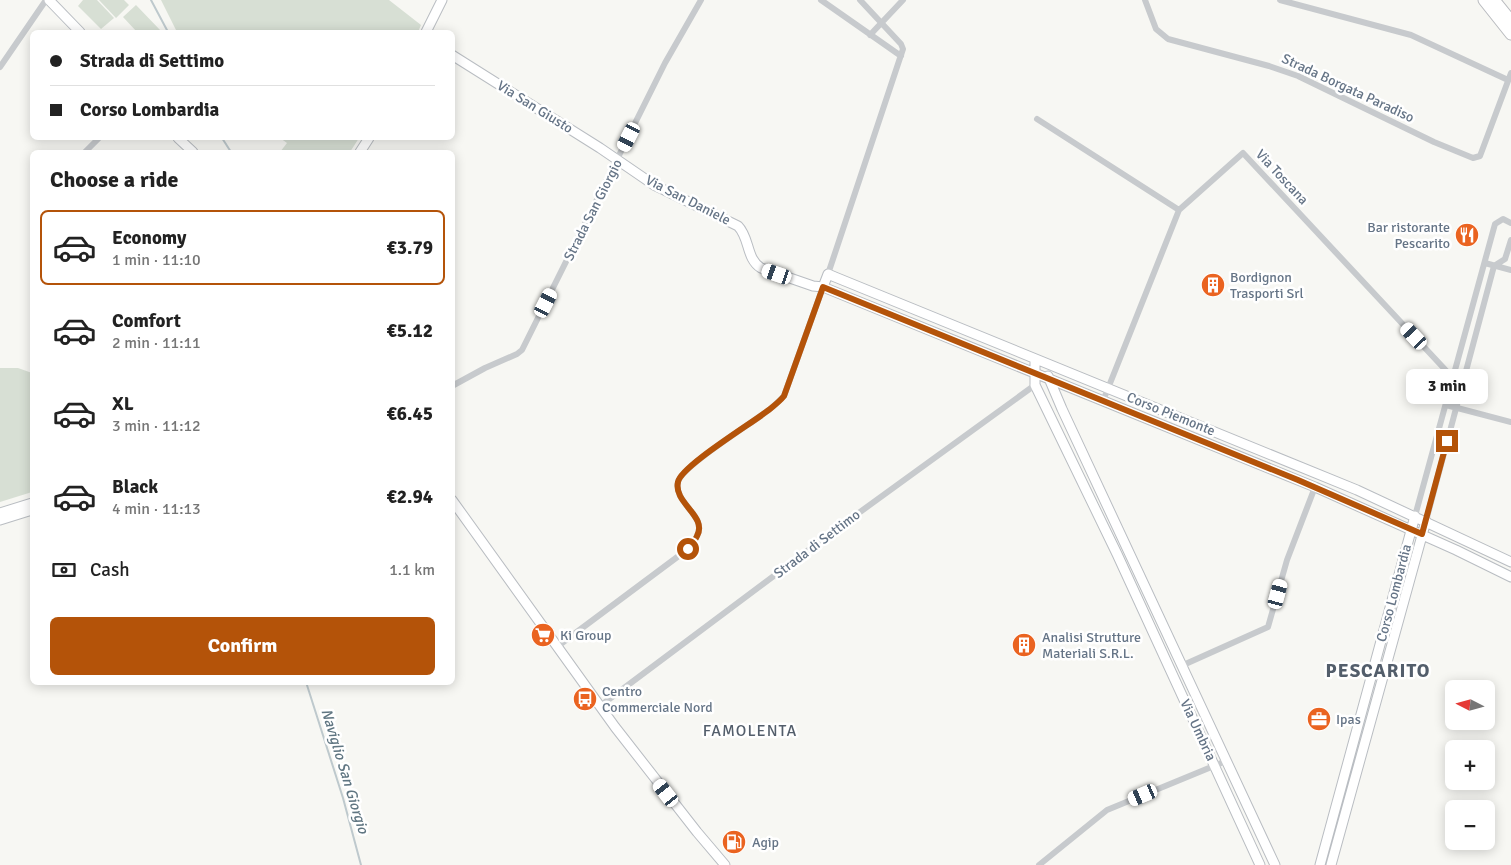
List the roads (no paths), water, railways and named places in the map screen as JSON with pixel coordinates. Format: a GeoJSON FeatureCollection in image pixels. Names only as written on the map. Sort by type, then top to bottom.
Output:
{"type":"FeatureCollection","features":[{"type":"Feature","properties":{"kind":"highway"},"geometry":{"type":"LineString","coordinates":[[1484,0],[1511,34]]}},
{"type":"Feature","properties":{"kind":"highway"},"geometry":{"type":"LineString","coordinates":[[1494,0],[1511,21]]}},
{"type":"Feature","properties":{"kind":"street"},"geometry":{"type":"LineString","coordinates":[[0,67],[48,0],[78,30]]}},
{"type":"Feature","properties":{"kind":"street"},"geometry":{"type":"LineString","coordinates":[[427,30],[442,0]]}},
{"type":"Feature","properties":{"kind":"street","name":"Strada San Giorgio"},"geometry":{"type":"LineString","coordinates":[[455,384],[522,350],[665,63],[701,0]]}},
{"type":"Feature","properties":{"kind":"street"},"geometry":{"type":"LineString","coordinates":[[821,0],[901,56]]}},
{"type":"Feature","properties":{"kind":"street"},"geometry":{"type":"LineString","coordinates":[[558,646],[688,549],[698,535],[698,522],[678,493],[678,482],[682,474],[772,408],[784,396],[828,274],[903,49],[901,44],[860,0]]}},
{"type":"Feature","properties":{"kind":"street"},"geometry":{"type":"LineString","coordinates":[[870,35],[903,0]]}},
{"type":"Feature","properties":{"kind":"street","name":"Strada Borgata Paradiso"},"geometry":{"type":"LineString","coordinates":[[1145,0],[1156,29],[1168,39],[1269,66],[1298,76],[1434,142],[1473,158],[1480,156],[1510,76],[1410,35],[1280,0]]}},
{"type":"Feature","properties":{"kind":"street","name":"Via San Giusto"},"geometry":{"type":"LineString","coordinates":[[455,57],[618,160]]}},
{"type":"Feature","properties":{"kind":"street"},"geometry":{"type":"LineString","coordinates":[[1037,119],[1179,210]]}},
{"type":"Feature","properties":{"kind":"street"},"geometry":{"type":"LineString","coordinates":[[87,150],[97,140]]}},
{"type":"Feature","properties":{"kind":"street"},"geometry":{"type":"LineString","coordinates":[[180,140],[190,150]]}},
{"type":"Feature","properties":{"kind":"street","name":"Via Toscana"},"geometry":{"type":"LineString","coordinates":[[1103,401],[1179,210],[1243,153],[1453,378],[1463,382]]}},
{"type":"Feature","properties":{"kind":"street","name":"Via San Daniele"},"geometry":{"type":"LineString","coordinates":[[618,160],[654,184],[738,226],[745,234],[755,264],[761,268],[813,286],[823,287]]}},
{"type":"Feature","properties":{"kind":"street","name":"Corso Lombardia"},"geometry":{"type":"LineString","coordinates":[[1321,862],[1495,224],[1503,219],[1511,223]]}},
{"type":"Feature","properties":{"kind":"street","name":"Corso Lombardia"},"geometry":{"type":"LineString","coordinates":[[1332,864],[1494,266],[1506,259],[1511,240]]}},
{"type":"Feature","properties":{"kind":"street"},"geometry":{"type":"LineString","coordinates":[[1485,263],[1511,270]]}},
{"type":"Feature","properties":{"kind":"street","name":"Corso Piemonte"},"geometry":{"type":"LineString","coordinates":[[828,274],[1303,467],[1426,521],[1511,562]]}},
{"type":"Feature","properties":{"kind":"street","name":"Corso Piemonte"},"geometry":{"type":"LineString","coordinates":[[823,287],[1315,487],[1422,534],[1511,577]]}},
{"type":"Feature","properties":{"kind":"street"},"geometry":{"type":"LineString","coordinates":[[890,314],[895,301]]}},
{"type":"Feature","properties":{"kind":"street","name":"Via Umbria"},"geometry":{"type":"LineString","coordinates":[[1035,359],[1035,385],[1117,554],[1260,865]]}},
{"type":"Feature","properties":{"kind":"street","name":"Via Umbria"},"geometry":{"type":"LineString","coordinates":[[1046,364],[1049,379],[1082,453],[1275,865]]}},
{"type":"Feature","properties":{"kind":"street","name":"Strada di Settimo"},"geometry":{"type":"LineString","coordinates":[[600,706],[838,528],[1035,385]]}},
{"type":"Feature","properties":{"kind":"street"},"geometry":{"type":"LineString","coordinates":[[1446,404],[1511,422]]}},
{"type":"Feature","properties":{"kind":"street"},"geometry":{"type":"LineString","coordinates":[[1257,463],[1261,450]]}},
{"type":"Feature","properties":{"kind":"street"},"geometry":{"type":"LineString","coordinates":[[1072,460],[1082,453]]}},
{"type":"Feature","properties":{"kind":"street"},"geometry":{"type":"LineString","coordinates":[[1298,480],[1303,467]]}},
{"type":"Feature","properties":{"kind":"street"},"geometry":{"type":"LineString","coordinates":[[1182,666],[1268,627],[1286,560],[1315,487]]}},
{"type":"Feature","properties":{"kind":"street"},"geometry":{"type":"LineString","coordinates":[[0,513],[30,504]]}},
{"type":"Feature","properties":{"kind":"street"},"geometry":{"type":"LineString","coordinates":[[455,504],[600,706],[697,832],[725,865]]}},
{"type":"Feature","properties":{"kind":"street"},"geometry":{"type":"LineString","coordinates":[[0,520],[30,511]]}},
{"type":"Feature","properties":{"kind":"street"},"geometry":{"type":"LineString","coordinates":[[1117,554],[1127,550]]}},
{"type":"Feature","properties":{"kind":"street"},"geometry":{"type":"LineString","coordinates":[[1145,616],[1156,611]]}},
{"type":"Feature","properties":{"kind":"street"},"geometry":{"type":"LineString","coordinates":[[1369,685],[1380,688]]}},
{"type":"Feature","properties":{"kind":"street"},"geometry":{"type":"LineString","coordinates":[[1039,865],[1107,810],[1226,760]]}},
{"type":"Feature","properties":{"kind":"street"},"geometry":{"type":"LineString","coordinates":[[1250,843],[1261,836]]}},
{"type":"Feature","properties":{"kind":"street"},"geometry":{"type":"LineString","coordinates":[[1321,862],[1332,864]]}},
{"type":"Feature","properties":{"kind":"waterway"},"geometry":{"type":"LineString","coordinates":[[151,0],[167,30]]}},
{"type":"Feature","properties":{"kind":"waterway"},"geometry":{"type":"LineString","coordinates":[[223,140],[230,150]]}},
{"type":"Feature","properties":{"kind":"waterway","name":"Naviglio San Giorgio"},"geometry":{"type":"LineString","coordinates":[[307,685],[343,798],[361,865]]}},
{"type":"Feature","properties":{"kind":"place","name":"Bar ristorante Pescarito"},"geometry":{"type":"Point","coordinates":[1467,235]}},
{"type":"Feature","properties":{"kind":"place","name":"Bordignon Trasporti Srl"},"geometry":{"type":"Point","coordinates":[1213,285]}},
{"type":"Feature","properties":{"kind":"place","name":"Ki Group"},"geometry":{"type":"Point","coordinates":[543,635]}},
{"type":"Feature","properties":{"kind":"place","name":"Analisi Strutture Materiali S.R.L."},"geometry":{"type":"Point","coordinates":[1024,645]}},
{"type":"Feature","properties":{"kind":"place","name":"Centro Commerciale Nord"},"geometry":{"type":"Point","coordinates":[585,699]}},
{"type":"Feature","properties":{"kind":"place","name":"Ipas"},"geometry":{"type":"Point","coordinates":[1319,719]}},
{"type":"Feature","properties":{"kind":"place","name":"Agip"},"geometry":{"type":"Point","coordinates":[734,842]}},
{"type":"Feature","properties":{"kind":"district","name":"PESCARITO"},"geometry":{"type":"Point","coordinates":[1378,671]}},
{"type":"Feature","properties":{"kind":"district","name":"FAMOLENTA"},"geometry":{"type":"Point","coordinates":[750,731]}}]}
